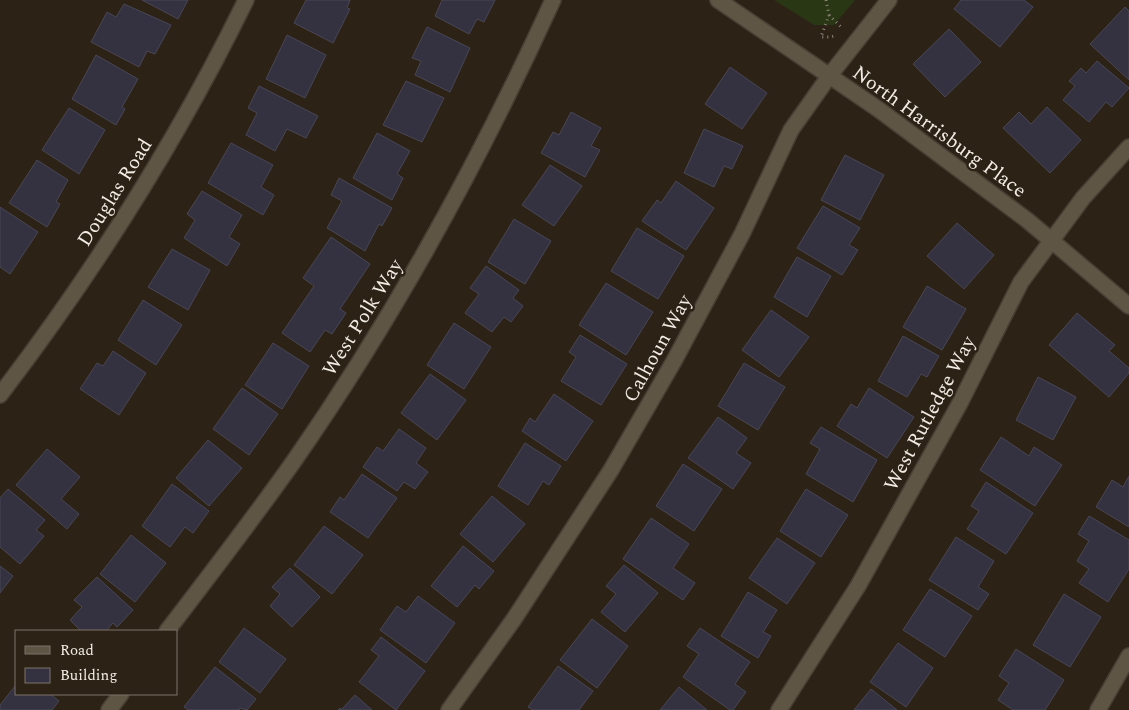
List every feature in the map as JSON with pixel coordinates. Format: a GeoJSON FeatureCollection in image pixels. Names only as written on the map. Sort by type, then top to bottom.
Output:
{"type":"FeatureCollection","features":[{"type":"Feature","properties":{"kind":"street","name":"Douglas Road"},"geometry":{"type":"LineString","coordinates":[[0,395],[80,284],[163,155],[246,0]]}},
{"type":"Feature","properties":{"kind":"street","name":"West Polk Way"},"geometry":{"type":"LineString","coordinates":[[168,630],[237,541],[289,468],[368,348],[452,204],[526,59],[553,0]]}},
{"type":"Feature","properties":{"kind":"street","name":"North Harrisburg Place"},"geometry":{"type":"LineString","coordinates":[[718,0],[878,109],[1052,240],[1129,306]]}},
{"type":"Feature","properties":{"kind":"street","name":"Calhoun Way"},"geometry":{"type":"LineString","coordinates":[[449,710],[514,619],[611,470],[674,361],[742,234],[791,130],[830,75],[889,0]]}},
{"type":"Feature","properties":{"kind":"street","name":"West Rutledge Way"},"geometry":{"type":"LineString","coordinates":[[779,710],[858,586],[960,403],[1021,282],[1082,198],[1129,146]]}},
{"type":"Feature","properties":{"kind":"street"},"geometry":{"type":"LineString","coordinates":[[1098,710],[1129,656]]}},
{"type":"Feature","properties":{"kind":"street"},"geometry":{"type":"LineString","coordinates":[[109,710],[120,695]]}},
{"type":"Feature","properties":{"kind":"path"},"geometry":{"type":"LineString","coordinates":[[826,0],[829,15],[845,31],[831,37],[821,37],[829,15]]}},
{"type":"Feature","properties":{"kind":"green space"},"geometry":{"type":"Polygon","coordinates":[[[774,0],[855,0],[834,25],[814,25],[774,0]]]}},
{"type":"Feature","properties":{"kind":"building"},"geometry":{"type":"Polygon","coordinates":[[[142,0],[188,0],[178,19],[142,0]]]}},
{"type":"Feature","properties":{"kind":"building"},"geometry":{"type":"Polygon","coordinates":[[[306,0],[350,0],[347,8],[350,9],[333,43],[294,23],[306,0]]]}},
{"type":"Feature","properties":{"kind":"building"},"geometry":{"type":"Polygon","coordinates":[[[442,0],[495,0],[484,22],[477,19],[469,34],[435,16],[442,0]]]}},
{"type":"Feature","properties":{"kind":"building"},"geometry":{"type":"Polygon","coordinates":[[[961,0],[1024,0],[1033,7],[1000,47],[954,9],[961,0]]]}},
{"type":"Feature","properties":{"kind":"building"},"geometry":{"type":"Polygon","coordinates":[[[124,4],[171,25],[155,54],[147,51],[139,67],[91,42],[107,12],[116,17],[124,4]]]}},
{"type":"Feature","properties":{"kind":"building"},"geometry":{"type":"Polygon","coordinates":[[[1125,7],[1129,11],[1129,80],[1090,44],[1125,7]]]}},
{"type":"Feature","properties":{"kind":"building"},"geometry":{"type":"Polygon","coordinates":[[[427,27],[470,48],[450,92],[415,75],[421,61],[412,58],[427,27]]]}},
{"type":"Feature","properties":{"kind":"building"},"geometry":{"type":"Polygon","coordinates":[[[949,29],[981,62],[945,97],[913,64],[949,29]]]}},
{"type":"Feature","properties":{"kind":"building"},"geometry":{"type":"Polygon","coordinates":[[[287,35],[326,55],[305,98],[266,79],[287,35]]]}},
{"type":"Feature","properties":{"kind":"building"},"geometry":{"type":"Polygon","coordinates":[[[96,55],[138,79],[122,107],[125,109],[116,125],[72,99],[96,55]]]}},
{"type":"Feature","properties":{"kind":"building"},"geometry":{"type":"Polygon","coordinates":[[[1097,61],[1129,88],[1112,107],[1106,102],[1089,122],[1063,100],[1075,86],[1069,81],[1081,68],[1086,73],[1097,61]]]}},
{"type":"Feature","properties":{"kind":"building"},"geometry":{"type":"Polygon","coordinates":[[[730,67],[767,93],[742,129],[705,104],[730,67]]]}},
{"type":"Feature","properties":{"kind":"building"},"geometry":{"type":"Polygon","coordinates":[[[406,81],[444,98],[422,142],[383,125],[406,81]]]}},
{"type":"Feature","properties":{"kind":"building"},"geometry":{"type":"Polygon","coordinates":[[[259,86],[318,116],[306,138],[287,129],[275,151],[246,135],[257,113],[248,108],[259,86]]]}},
{"type":"Feature","properties":{"kind":"building"},"geometry":{"type":"Polygon","coordinates":[[[1047,107],[1081,140],[1050,173],[1003,128],[1019,112],[1031,124],[1047,107]]]}},
{"type":"Feature","properties":{"kind":"building"},"geometry":{"type":"Polygon","coordinates":[[[69,108],[105,130],[79,174],[42,150],[69,108]]]}},
{"type":"Feature","properties":{"kind":"building"},"geometry":{"type":"Polygon","coordinates":[[[571,112],[601,128],[591,146],[600,150],[585,177],[541,153],[553,132],[559,135],[571,112]]]}},
{"type":"Feature","properties":{"kind":"building"},"geometry":{"type":"Polygon","coordinates":[[[704,129],[743,146],[732,169],[724,166],[714,187],[684,173],[704,129]]]}},
{"type":"Feature","properties":{"kind":"building"},"geometry":{"type":"Polygon","coordinates":[[[377,133],[410,151],[397,174],[403,178],[392,200],[353,178],[377,133]]]}},
{"type":"Feature","properties":{"kind":"building"},"geometry":{"type":"Polygon","coordinates":[[[231,143],[273,165],[261,187],[274,195],[263,215],[208,183],[231,143]]]}},
{"type":"Feature","properties":{"kind":"building"},"geometry":{"type":"Polygon","coordinates":[[[845,155],[884,175],[860,220],[821,200],[845,155]]]}},
{"type":"Feature","properties":{"kind":"building"},"geometry":{"type":"Polygon","coordinates":[[[37,160],[68,180],[56,202],[60,204],[47,227],[9,203],[37,160]]]}},
{"type":"Feature","properties":{"kind":"building"},"geometry":{"type":"Polygon","coordinates":[[[550,165],[582,186],[554,226],[522,205],[550,165]]]}},
{"type":"Feature","properties":{"kind":"building"},"geometry":{"type":"Polygon","coordinates":[[[339,178],[392,208],[382,226],[379,224],[365,251],[327,228],[342,201],[331,195],[339,178]]]}},
{"type":"Feature","properties":{"kind":"building"},"geometry":{"type":"Polygon","coordinates":[[[676,181],[714,208],[686,250],[642,221],[657,200],[661,203],[676,181]]]}},
{"type":"Feature","properties":{"kind":"building"},"geometry":{"type":"Polygon","coordinates":[[[202,191],[242,215],[229,237],[240,244],[227,266],[184,238],[195,220],[187,214],[202,191]]]}},
{"type":"Feature","properties":{"kind":"building"},"geometry":{"type":"Polygon","coordinates":[[[823,206],[860,228],[849,245],[858,250],[842,275],[797,248],[823,206]]]}},
{"type":"Feature","properties":{"kind":"building"},"geometry":{"type":"Polygon","coordinates":[[[0,207],[38,232],[10,274],[0,267],[0,207]]]}},
{"type":"Feature","properties":{"kind":"building"},"geometry":{"type":"Polygon","coordinates":[[[514,219],[551,241],[525,284],[488,262],[514,219]]]}},
{"type":"Feature","properties":{"kind":"building"},"geometry":{"type":"Polygon","coordinates":[[[957,223],[994,255],[964,289],[927,256],[957,223]]]}},
{"type":"Feature","properties":{"kind":"building"},"geometry":{"type":"Polygon","coordinates":[[[637,228],[684,256],[658,299],[611,271],[637,228]]]}},
{"type":"Feature","properties":{"kind":"building"},"geometry":{"type":"Polygon","coordinates":[[[331,237],[370,264],[340,309],[346,313],[332,334],[325,330],[310,352],[282,333],[314,286],[303,278],[331,237]]]}},
{"type":"Feature","properties":{"kind":"building"},"geometry":{"type":"Polygon","coordinates":[[[172,249],[210,270],[188,310],[148,287],[172,249]]]}},
{"type":"Feature","properties":{"kind":"building"},"geometry":{"type":"Polygon","coordinates":[[[797,257],[831,276],[807,317],[774,297],[797,257]]]}},
{"type":"Feature","properties":{"kind":"building"},"geometry":{"type":"Polygon","coordinates":[[[486,266],[519,290],[513,298],[523,306],[511,322],[504,317],[492,332],[465,313],[479,294],[470,288],[486,266]]]}},
{"type":"Feature","properties":{"kind":"building"},"geometry":{"type":"Polygon","coordinates":[[[606,283],[653,312],[626,355],[579,325],[606,283]]]}},
{"type":"Feature","properties":{"kind":"building"},"geometry":{"type":"Polygon","coordinates":[[[927,286],[966,309],[942,350],[903,327],[927,286]]]}},
{"type":"Feature","properties":{"kind":"building"},"geometry":{"type":"Polygon","coordinates":[[[143,300],[182,325],[156,365],[118,340],[143,300]]]}},
{"type":"Feature","properties":{"kind":"building"},"geometry":{"type":"Polygon","coordinates":[[[771,310],[809,337],[779,377],[742,350],[771,310]]]}},
{"type":"Feature","properties":{"kind":"building"},"geometry":{"type":"Polygon","coordinates":[[[1077,313],[1115,345],[1109,351],[1129,368],[1129,373],[1109,397],[1049,345],[1077,313]]]}},
{"type":"Feature","properties":{"kind":"building"},"geometry":{"type":"Polygon","coordinates":[[[454,323],[491,347],[464,389],[427,365],[454,323]]]}},
{"type":"Feature","properties":{"kind":"building"},"geometry":{"type":"Polygon","coordinates":[[[580,335],[627,364],[601,405],[561,381],[576,357],[569,352],[580,335]]]}},
{"type":"Feature","properties":{"kind":"building"},"geometry":{"type":"Polygon","coordinates":[[[903,336],[939,356],[927,377],[921,374],[907,397],[878,381],[903,336]]]}},
{"type":"Feature","properties":{"kind":"building"},"geometry":{"type":"Polygon","coordinates":[[[273,343],[309,366],[282,409],[245,385],[273,343]]]}},
{"type":"Feature","properties":{"kind":"building"},"geometry":{"type":"Polygon","coordinates":[[[113,351],[146,373],[119,415],[80,389],[97,363],[103,366],[113,351]]]}},
{"type":"Feature","properties":{"kind":"building"},"geometry":{"type":"Polygon","coordinates":[[[744,363],[785,387],[758,430],[718,406],[744,363]]]}},
{"type":"Feature","properties":{"kind":"building"},"geometry":{"type":"Polygon","coordinates":[[[430,374],[466,400],[437,440],[401,413],[430,374]]]}},
{"type":"Feature","properties":{"kind":"building"},"geometry":{"type":"Polygon","coordinates":[[[1038,377],[1076,397],[1053,440],[1016,420],[1038,377]]]}},
{"type":"Feature","properties":{"kind":"building"},"geometry":{"type":"Polygon","coordinates":[[[242,388],[278,414],[249,455],[213,429],[242,388]]]}},
{"type":"Feature","properties":{"kind":"building"},"geometry":{"type":"Polygon","coordinates":[[[869,388],[914,417],[887,458],[837,426],[851,404],[857,408],[869,388]]]}},
{"type":"Feature","properties":{"kind":"building"},"geometry":{"type":"Polygon","coordinates":[[[554,394],[593,421],[566,461],[522,431],[530,418],[535,422],[554,394]]]}},
{"type":"Feature","properties":{"kind":"building"},"geometry":{"type":"Polygon","coordinates":[[[718,417],[747,438],[736,453],[751,463],[733,489],[688,458],[718,417]]]}},
{"type":"Feature","properties":{"kind":"building"},"geometry":{"type":"Polygon","coordinates":[[[821,427],[877,460],[853,502],[806,474],[820,449],[810,443],[821,427]]]}},
{"type":"Feature","properties":{"kind":"building"},"geometry":{"type":"Polygon","coordinates":[[[399,429],[426,448],[416,463],[428,472],[415,489],[404,482],[397,491],[363,467],[377,447],[383,451],[399,429]]]}},
{"type":"Feature","properties":{"kind":"building"},"geometry":{"type":"Polygon","coordinates":[[[1001,437],[1029,456],[1034,447],[1062,465],[1035,506],[980,470],[1001,437]]]}},
{"type":"Feature","properties":{"kind":"building"},"geometry":{"type":"Polygon","coordinates":[[[208,440],[242,468],[209,506],[176,478],[208,440]]]}},
{"type":"Feature","properties":{"kind":"building"},"geometry":{"type":"Polygon","coordinates":[[[525,443],[561,466],[549,485],[543,481],[528,505],[498,486],[525,443]]]}},
{"type":"Feature","properties":{"kind":"building"},"geometry":{"type":"Polygon","coordinates":[[[47,449],[80,477],[61,499],[79,514],[67,529],[16,485],[47,449]]]}},
{"type":"Feature","properties":{"kind":"building"},"geometry":{"type":"Polygon","coordinates":[[[683,464],[722,489],[694,531],[656,506],[683,464]]]}},
{"type":"Feature","properties":{"kind":"building"},"geometry":{"type":"Polygon","coordinates":[[[362,474],[397,498],[368,538],[330,512],[340,497],[344,500],[362,474]]]}},
{"type":"Feature","properties":{"kind":"building"},"geometry":{"type":"Polygon","coordinates":[[[1129,476],[1129,527],[1096,507],[1112,480],[1123,487],[1129,476]]]}},
{"type":"Feature","properties":{"kind":"building"},"geometry":{"type":"Polygon","coordinates":[[[986,482],[1033,513],[1006,554],[967,529],[979,511],[971,506],[986,482]]]}},
{"type":"Feature","properties":{"kind":"building"},"geometry":{"type":"Polygon","coordinates":[[[172,484],[209,511],[193,533],[185,527],[170,547],[142,526],[172,484]]]}},
{"type":"Feature","properties":{"kind":"building"},"geometry":{"type":"Polygon","coordinates":[[[8,489],[45,520],[36,530],[44,536],[20,564],[0,547],[0,498],[8,489]]]}},
{"type":"Feature","properties":{"kind":"building"},"geometry":{"type":"Polygon","coordinates":[[[806,489],[848,515],[821,557],[780,531],[806,489]]]}},
{"type":"Feature","properties":{"kind":"building"},"geometry":{"type":"Polygon","coordinates":[[[492,496],[525,524],[493,562],[460,534],[492,496]]]}},
{"type":"Feature","properties":{"kind":"building"},"geometry":{"type":"Polygon","coordinates":[[[1089,516],[1129,540],[1129,569],[1108,602],[1079,583],[1089,569],[1077,561],[1089,541],[1078,534],[1089,516]]]}},
{"type":"Feature","properties":{"kind":"building"},"geometry":{"type":"Polygon","coordinates":[[[651,518],[689,544],[673,568],[695,583],[683,600],[623,559],[651,518]]]}},
{"type":"Feature","properties":{"kind":"building"},"geometry":{"type":"Polygon","coordinates":[[[324,526],[363,555],[332,594],[294,565],[324,526]]]}},
{"type":"Feature","properties":{"kind":"building"},"geometry":{"type":"Polygon","coordinates":[[[131,535],[166,563],[135,602],[100,574],[131,535]]]}},
{"type":"Feature","properties":{"kind":"building"},"geometry":{"type":"Polygon","coordinates":[[[956,537],[994,561],[978,587],[989,594],[978,610],[929,580],[956,537]]]}},
{"type":"Feature","properties":{"kind":"building"},"geometry":{"type":"Polygon","coordinates":[[[777,538],[815,563],[787,604],[749,578],[777,538]]]}},
{"type":"Feature","properties":{"kind":"building"},"geometry":{"type":"Polygon","coordinates":[[[463,546],[494,571],[479,589],[475,585],[457,607],[431,586],[463,546]]]}},
{"type":"Feature","properties":{"kind":"building"},"geometry":{"type":"Polygon","coordinates":[[[624,565],[658,593],[625,632],[601,612],[616,594],[606,586],[624,565]]]}},
{"type":"Feature","properties":{"kind":"building"},"geometry":{"type":"Polygon","coordinates":[[[0,566],[13,576],[0,593],[0,566]]]}},
{"type":"Feature","properties":{"kind":"building"},"geometry":{"type":"Polygon","coordinates":[[[290,568],[320,597],[292,627],[270,606],[280,594],[272,587],[290,568]]]}},
{"type":"Feature","properties":{"kind":"building"},"geometry":{"type":"Polygon","coordinates":[[[97,577],[133,610],[117,627],[113,623],[107,630],[80,630],[70,620],[82,607],[74,600],[97,577]]]}},
{"type":"Feature","properties":{"kind":"building"},"geometry":{"type":"Polygon","coordinates":[[[930,589],[972,616],[945,657],[903,630],[930,589]]]}},
{"type":"Feature","properties":{"kind":"building"},"geometry":{"type":"Polygon","coordinates":[[[748,592],[777,610],[763,632],[771,636],[758,658],[721,636],[748,592]]]}},
{"type":"Feature","properties":{"kind":"building"},"geometry":{"type":"Polygon","coordinates":[[[1064,594],[1101,617],[1070,667],[1033,645],[1064,594]]]}},
{"type":"Feature","properties":{"kind":"building"},"geometry":{"type":"Polygon","coordinates":[[[418,596],[455,623],[426,663],[380,630],[397,606],[406,612],[418,596]]]}},
{"type":"Feature","properties":{"kind":"building"},"geometry":{"type":"Polygon","coordinates":[[[592,619],[628,646],[597,688],[560,660],[592,619]]]}},
{"type":"Feature","properties":{"kind":"building"},"geometry":{"type":"Polygon","coordinates":[[[244,628],[286,659],[260,693],[219,662],[244,628]]]}},
{"type":"Feature","properties":{"kind":"building"},"geometry":{"type":"Polygon","coordinates":[[[700,628],[750,662],[735,684],[746,692],[733,710],[730,710],[683,677],[699,654],[687,646],[700,628]]]}},
{"type":"Feature","properties":{"kind":"building"},"geometry":{"type":"Polygon","coordinates":[[[381,637],[425,671],[396,710],[359,682],[379,656],[371,650],[381,637]]]}},
{"type":"Feature","properties":{"kind":"building"},"geometry":{"type":"Polygon","coordinates":[[[898,643],[933,668],[906,707],[870,682],[898,643]]]}},
{"type":"Feature","properties":{"kind":"building"},"geometry":{"type":"Polygon","coordinates":[[[1016,649],[1064,680],[1045,710],[1013,710],[998,700],[1009,683],[999,676],[1016,649]]]}},
{"type":"Feature","properties":{"kind":"building"},"geometry":{"type":"Polygon","coordinates":[[[558,666],[593,691],[579,710],[533,710],[528,707],[558,666]]]}},
{"type":"Feature","properties":{"kind":"building"},"geometry":{"type":"Polygon","coordinates":[[[215,667],[256,699],[247,710],[240,708],[239,710],[188,710],[184,707],[215,667]]]}},
{"type":"Feature","properties":{"kind":"building"},"geometry":{"type":"Polygon","coordinates":[[[15,686],[15,695],[51,695],[59,701],[52,710],[0,710],[0,705],[15,686]]]}},
{"type":"Feature","properties":{"kind":"building"},"geometry":{"type":"Polygon","coordinates":[[[679,687],[707,710],[660,710],[679,687]]]}},
{"type":"Feature","properties":{"kind":"building"},"geometry":{"type":"Polygon","coordinates":[[[871,689],[897,710],[854,710],[871,689]]]}},
{"type":"Feature","properties":{"kind":"building"},"geometry":{"type":"Polygon","coordinates":[[[355,695],[372,710],[341,710],[355,695]]]}}]}
